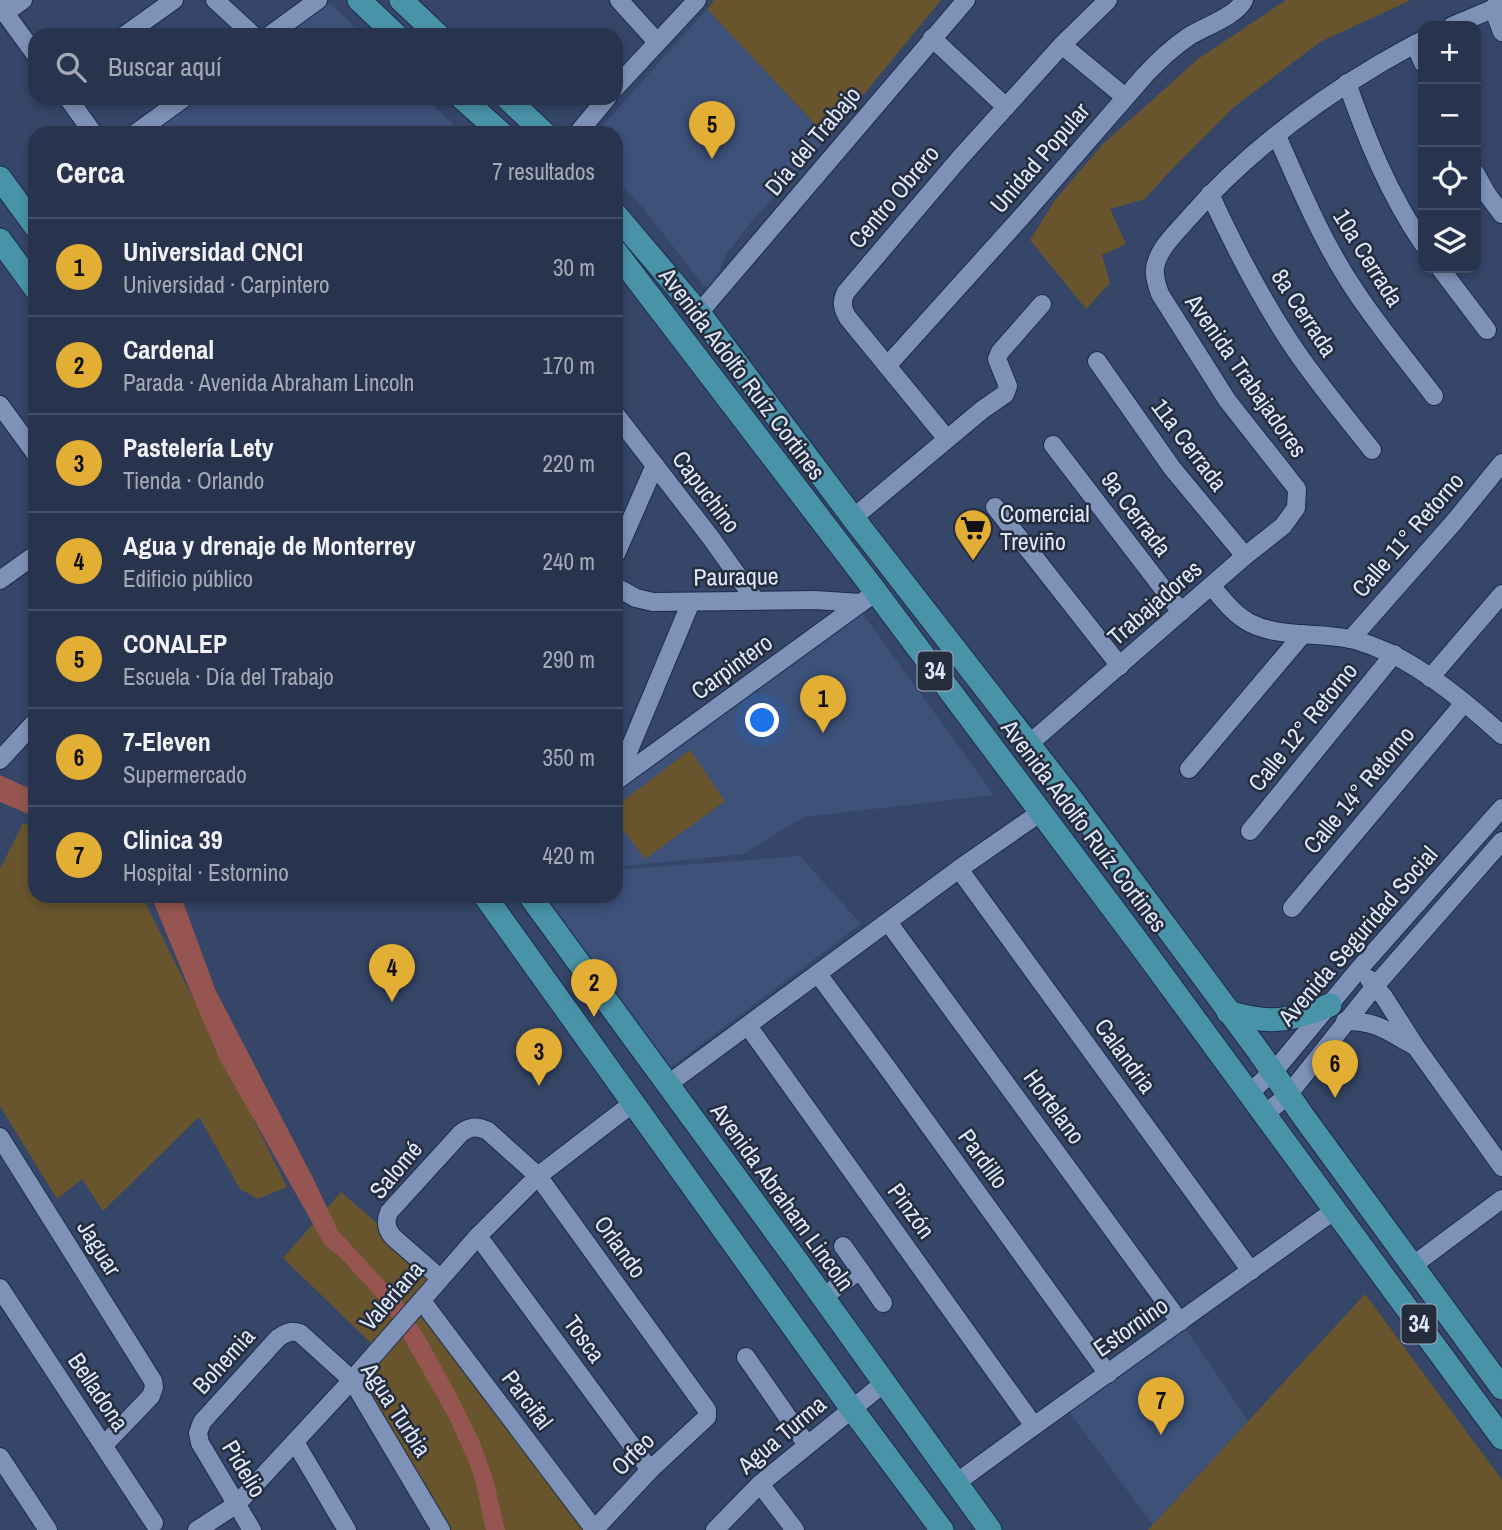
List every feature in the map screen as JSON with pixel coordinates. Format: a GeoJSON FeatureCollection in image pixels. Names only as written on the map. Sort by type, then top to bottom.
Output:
{"type":"FeatureCollection","features":[{"type":"Feature","properties":{"kind":"main road"},"geometry":{"type":"LineString","coordinates":[[359,0],[389,28]]}},
{"type":"Feature","properties":{"kind":"main road"},"geometry":{"type":"LineString","coordinates":[[401,0],[431,28]]}},
{"type":"Feature","properties":{"kind":"main road"},"geometry":{"type":"LineString","coordinates":[[470,105],[493,126]]}},
{"type":"Feature","properties":{"kind":"main road"},"geometry":{"type":"LineString","coordinates":[[514,105],[537,126]]}},
{"type":"Feature","properties":{"kind":"main road"},"geometry":{"type":"LineString","coordinates":[[0,178],[28,211]]}},
{"type":"Feature","properties":{"kind":"main road","name":"Avenida Adolfo Ruíz Cortines"},"geometry":{"type":"LineString","coordinates":[[623,223],[699,313],[853,518],[1073,801],[1502,1388]]}},
{"type":"Feature","properties":{"kind":"main road"},"geometry":{"type":"LineString","coordinates":[[0,240],[28,278]]}},
{"type":"Feature","properties":{"kind":"main road"},"geometry":{"type":"LineString","coordinates":[[623,256],[637,265],[669,307],[678,311],[699,313]]}},
{"type":"Feature","properties":{"kind":"main road","name":"Avenida Adolfo Ruíz Cortines"},"geometry":{"type":"LineString","coordinates":[[623,261],[869,598],[1041,812],[1502,1438]]}},
{"type":"Feature","properties":{"kind":"main road"},"geometry":{"type":"LineString","coordinates":[[490,903],[852,1409],[942,1530]]}},
{"type":"Feature","properties":{"kind":"main road","name":"Avenida Abraham Lincoln"},"geometry":{"type":"LineString","coordinates":[[535,903],[990,1530]]}},
{"type":"Feature","properties":{"kind":"main road"},"geometry":{"type":"LineString","coordinates":[[1228,1012],[1267,1021],[1338,1013]]}},
{"type":"Feature","properties":{"kind":"street"},"geometry":{"type":"LineString","coordinates":[[23,0],[2,10],[28,45]]}},
{"type":"Feature","properties":{"kind":"street"},"geometry":{"type":"LineString","coordinates":[[135,28],[174,0]]}},
{"type":"Feature","properties":{"kind":"street"},"geometry":{"type":"LineString","coordinates":[[215,0],[245,28]]}},
{"type":"Feature","properties":{"kind":"street"},"geometry":{"type":"LineString","coordinates":[[280,28],[318,0]]}},
{"type":"Feature","properties":{"kind":"street"},"geometry":{"type":"LineString","coordinates":[[619,0],[657,42]]}},
{"type":"Feature","properties":{"kind":"street"},"geometry":{"type":"LineString","coordinates":[[623,79],[697,0]]}},
{"type":"Feature","properties":{"kind":"street","name":"Día del Trabajo"},"geometry":{"type":"LineString","coordinates":[[699,313],[966,0]]}},
{"type":"Feature","properties":{"kind":"street","name":"Centro Obrero"},"geometry":{"type":"LineString","coordinates":[[947,439],[844,311],[842,304],[846,292],[950,169],[1062,45],[1108,0]]}},
{"type":"Feature","properties":{"kind":"street","name":"Unidad Popular"},"geometry":{"type":"LineString","coordinates":[[887,366],[1165,54],[1188,37],[1238,9],[1244,1]]}},
{"type":"Feature","properties":{"kind":"street"},"geometry":{"type":"LineString","coordinates":[[1464,21],[1498,6],[1502,32]]}},
{"type":"Feature","properties":{"kind":"street"},"geometry":{"type":"LineString","coordinates":[[932,38],[1006,107]]}},
{"type":"Feature","properties":{"kind":"street","name":"Avenida Trabajadores"},"geometry":{"type":"LineString","coordinates":[[1297,489],[1227,400],[1179,327],[1160,294],[1155,281],[1155,268],[1166,244],[1210,194],[1277,136],[1347,83],[1418,43]]}},
{"type":"Feature","properties":{"kind":"street"},"geometry":{"type":"LineString","coordinates":[[1062,45],[1125,97]]}},
{"type":"Feature","properties":{"kind":"street"},"geometry":{"type":"LineString","coordinates":[[1347,83],[1378,164],[1418,236]]}},
{"type":"Feature","properties":{"kind":"street"},"geometry":{"type":"LineString","coordinates":[[73,105],[88,126]]}},
{"type":"Feature","properties":{"kind":"street"},"geometry":{"type":"LineString","coordinates":[[146,126],[174,105]]}},
{"type":"Feature","properties":{"kind":"street"},"geometry":{"type":"LineString","coordinates":[[584,126],[601,105]]}},
{"type":"Feature","properties":{"kind":"street","name":"10a Cerrada"},"geometry":{"type":"LineString","coordinates":[[1277,136],[1328,246],[1384,330],[1434,396]]}},
{"type":"Feature","properties":{"kind":"street"},"geometry":{"type":"LineString","coordinates":[[1481,183],[1502,214]]}},
{"type":"Feature","properties":{"kind":"street","name":"8a Cerrada"},"geometry":{"type":"LineString","coordinates":[[1210,194],[1237,253],[1290,342],[1373,450]]}},
{"type":"Feature","properties":{"kind":"street"},"geometry":{"type":"LineString","coordinates":[[1444,273],[1488,330]]}},
{"type":"Feature","properties":{"kind":"street"},"geometry":{"type":"LineString","coordinates":[[853,518],[1005,394],[1009,386],[997,359],[1000,352],[1042,304]]}},
{"type":"Feature","properties":{"kind":"street","name":"11a Cerrada"},"geometry":{"type":"LineString","coordinates":[[1097,360],[1172,468],[1245,556]]}},
{"type":"Feature","properties":{"kind":"street"},"geometry":{"type":"LineString","coordinates":[[0,405],[28,443]]}},
{"type":"Feature","properties":{"kind":"street","name":"Capuchino"},"geometry":{"type":"LineString","coordinates":[[623,424],[755,600]]}},
{"type":"Feature","properties":{"kind":"street","name":"9a Cerrada"},"geometry":{"type":"LineString","coordinates":[[1053,445],[1181,612]]}},
{"type":"Feature","properties":{"kind":"street","name":"Calle 11° Retorno"},"geometry":{"type":"LineString","coordinates":[[1351,639],[1502,463]]}},
{"type":"Feature","properties":{"kind":"street"},"geometry":{"type":"LineString","coordinates":[[623,538],[655,465]]}},
{"type":"Feature","properties":{"kind":"street","name":"Trabajadores"},"geometry":{"type":"LineString","coordinates":[[1028,744],[1283,526],[1296,508],[1297,489]]}},
{"type":"Feature","properties":{"kind":"street"},"geometry":{"type":"LineString","coordinates":[[995,508],[1120,666]]}},
{"type":"Feature","properties":{"kind":"street"},"geometry":{"type":"LineString","coordinates":[[0,580],[28,560]]}},
{"type":"Feature","properties":{"kind":"street"},"geometry":{"type":"LineString","coordinates":[[1211,586],[1236,613],[1261,628],[1351,639],[1394,654],[1500,729]]}},
{"type":"Feature","properties":{"kind":"street","name":"Pauraque"},"geometry":{"type":"LineString","coordinates":[[623,590],[645,601],[663,603],[869,598]]}},
{"type":"Feature","properties":{"kind":"street"},"geometry":{"type":"LineString","coordinates":[[1430,678],[1502,594]]}},
{"type":"Feature","properties":{"kind":"street","name":"Carpintero"},"geometry":{"type":"LineString","coordinates":[[623,776],[869,598]]}},
{"type":"Feature","properties":{"kind":"street"},"geometry":{"type":"LineString","coordinates":[[623,764],[691,602]]}},
{"type":"Feature","properties":{"kind":"street"},"geometry":{"type":"LineString","coordinates":[[1189,769],[1303,634]]}},
{"type":"Feature","properties":{"kind":"street","name":"Calle 12° Retorno"},"geometry":{"type":"LineString","coordinates":[[1250,831],[1394,654]]}},
{"type":"Feature","properties":{"kind":"street","name":"Calle 14° Retorno"},"geometry":{"type":"LineString","coordinates":[[1292,908],[1464,703]]}},
{"type":"Feature","properties":{"kind":"street"},"geometry":{"type":"LineString","coordinates":[[2,758],[28,730]]}},
{"type":"Feature","properties":{"kind":"street","name":"Avenida Seguridad Social"},"geometry":{"type":"LineString","coordinates":[[1265,1114],[1288,1095],[1338,1013],[1359,969],[1502,808]]}},
{"type":"Feature","properties":{"kind":"street"},"geometry":{"type":"LineString","coordinates":[[667,1085],[959,869],[1041,812]]}},
{"type":"Feature","properties":{"kind":"street","name":"Avenida Seguridad Social"},"geometry":{"type":"LineString","coordinates":[[1250,1093],[1338,1013],[1375,986],[1502,841]]}},
{"type":"Feature","properties":{"kind":"street","name":"Calandria"},"geometry":{"type":"LineString","coordinates":[[959,869],[1251,1271]]}},
{"type":"Feature","properties":{"kind":"street","name":"Hortelano"},"geometry":{"type":"LineString","coordinates":[[888,922],[1180,1322]]}},
{"type":"Feature","properties":{"kind":"street"},"geometry":{"type":"LineString","coordinates":[[1359,969],[1392,1009],[1502,1167]]}},
{"type":"Feature","properties":{"kind":"street","name":"Pardillo"},"geometry":{"type":"LineString","coordinates":[[818,974],[1108,1374]]}},
{"type":"Feature","properties":{"kind":"street"},"geometry":{"type":"LineString","coordinates":[[1338,1013],[1377,1024],[1416,1047]]}},
{"type":"Feature","properties":{"kind":"street","name":"Pinzón"},"geometry":{"type":"LineString","coordinates":[[748,1026],[1034,1426]]}},
{"type":"Feature","properties":{"kind":"street","name":"Valeriana"},"geometry":{"type":"LineString","coordinates":[[197,1530],[237,1504],[352,1380],[478,1236],[538,1176],[633,1103]]}},
{"type":"Feature","properties":{"kind":"street","name":"Orlando"},"geometry":{"type":"LineString","coordinates":[[474,1127],[488,1131],[538,1176],[708,1414]]}},
{"type":"Feature","properties":{"kind":"street","name":"Salomé"},"geometry":{"type":"LineString","coordinates":[[440,1278],[393,1237],[386,1226],[386,1219],[389,1212],[461,1133],[474,1127]]}},
{"type":"Feature","properties":{"kind":"street","name":"Jaguar"},"geometry":{"type":"LineString","coordinates":[[0,1137],[153,1381],[151,1396],[104,1445]]}},
{"type":"Feature","properties":{"kind":"street"},"geometry":{"type":"LineString","coordinates":[[1412,1266],[1502,1199]]}},
{"type":"Feature","properties":{"kind":"street","name":"Estornino"},"geometry":{"type":"LineString","coordinates":[[956,1483],[1335,1210]]}},
{"type":"Feature","properties":{"kind":"street","name":"Tosca"},"geometry":{"type":"LineString","coordinates":[[478,1236],[650,1470]]}},
{"type":"Feature","properties":{"kind":"street"},"geometry":{"type":"LineString","coordinates":[[843,1246],[883,1303]]}},
{"type":"Feature","properties":{"kind":"street"},"geometry":{"type":"LineString","coordinates":[[823,1297],[860,1270]]}},
{"type":"Feature","properties":{"kind":"street","name":"Belladona"},"geometry":{"type":"LineString","coordinates":[[0,1288],[154,1522]]}},
{"type":"Feature","properties":{"kind":"street","name":"Parcifal"},"geometry":{"type":"LineString","coordinates":[[422,1301],[594,1530]]}},
{"type":"Feature","properties":{"kind":"street","name":"Agua Turbia"},"geometry":{"type":"LineString","coordinates":[[294,1331],[300,1333],[352,1380],[441,1530]]}},
{"type":"Feature","properties":{"kind":"street","name":"Bohemia"},"geometry":{"type":"LineString","coordinates":[[198,1433],[202,1422],[278,1338],[286,1332],[294,1331]]}},
{"type":"Feature","properties":{"kind":"street"},"geometry":{"type":"LineString","coordinates":[[746,1357],[807,1445]]}},
{"type":"Feature","properties":{"kind":"street","name":"Agua Turma"},"geometry":{"type":"LineString","coordinates":[[715,1530],[760,1484],[884,1383]]}},
{"type":"Feature","properties":{"kind":"street","name":"Orfeo"},"geometry":{"type":"LineString","coordinates":[[594,1530],[650,1470],[708,1414]]}},
{"type":"Feature","properties":{"kind":"street","name":"Pidelio"},"geometry":{"type":"LineString","coordinates":[[198,1433],[200,1443],[252,1530]]}},
{"type":"Feature","properties":{"kind":"street"},"geometry":{"type":"LineString","coordinates":[[295,1442],[347,1530]]}},
{"type":"Feature","properties":{"kind":"street"},"geometry":{"type":"LineString","coordinates":[[0,1457],[48,1530]]}},
{"type":"Feature","properties":{"kind":"street"},"geometry":{"type":"LineString","coordinates":[[760,1484],[794,1530]]}},
{"type":"Feature","properties":{"kind":"shaded area"},"geometry":{"type":"Polygon","coordinates":[[[714,0],[941,0],[828,138],[707,9],[714,0]]]}},
{"type":"Feature","properties":{"kind":"shaded area"},"geometry":{"type":"Polygon","coordinates":[[[1286,0],[1411,0],[1320,42],[1234,107],[1145,199],[1110,209],[1126,244],[1102,255],[1110,283],[1086,309],[1030,240],[1055,200],[1103,144],[1198,59],[1286,0]]]}},
{"type":"Feature","properties":{"kind":"shaded area"},"geometry":{"type":"Polygon","coordinates":[[[330,3],[356,28],[295,28],[330,3]]]}},
{"type":"Feature","properties":{"kind":"shaded area"},"geometry":{"type":"Polygon","coordinates":[[[707,9],[828,138],[752,221],[726,255],[714,282],[707,287],[623,187],[623,126],[602,126],[707,9]]]}},
{"type":"Feature","properties":{"kind":"shaded area"},"geometry":{"type":"Polygon","coordinates":[[[187,105],[433,105],[455,126],[158,126],[187,105]]]}},
{"type":"Feature","properties":{"kind":"shaded area"},"geometry":{"type":"Polygon","coordinates":[[[860,610],[994,795],[804,817],[743,854],[623,866],[623,786],[747,697],[860,610]]]}},
{"type":"Feature","properties":{"kind":"shaded area"},"geometry":{"type":"Polygon","coordinates":[[[690,750],[725,801],[645,859],[623,829],[623,801],[690,750]]]}},
{"type":"Feature","properties":{"kind":"shaded area"},"geometry":{"type":"Polygon","coordinates":[[[0,775],[28,788],[28,814],[0,802],[0,775]]]}},
{"type":"Feature","properties":{"kind":"shaded area"},"geometry":{"type":"Polygon","coordinates":[[[23,823],[28,825],[28,903],[145,903],[287,1187],[258,1199],[240,1189],[199,1117],[103,1211],[82,1179],[57,1199],[0,1106],[0,869],[23,823]]]}},
{"type":"Feature","properties":{"kind":"shaded area"},"geometry":{"type":"Polygon","coordinates":[[[800,856],[861,924],[664,1072],[547,903],[623,903],[623,869],[800,856]]]}},
{"type":"Feature","properties":{"kind":"shaded area"},"geometry":{"type":"Polygon","coordinates":[[[154,903],[184,903],[215,989],[338,1231],[400,1298],[458,1397],[479,1440],[493,1478],[505,1530],[486,1530],[470,1465],[450,1420],[386,1307],[339,1256],[325,1245],[220,1060],[154,903]]]}},
{"type":"Feature","properties":{"kind":"shaded area"},"geometry":{"type":"Polygon","coordinates":[[[341,1192],[440,1278],[421,1300],[594,1530],[441,1530],[352,1380],[378,1350],[283,1258],[341,1192]]]}},
{"type":"Feature","properties":{"kind":"shaded area"},"geometry":{"type":"Polygon","coordinates":[[[1365,1294],[1502,1480],[1502,1530],[1148,1530],[1365,1294]]]}},
{"type":"Feature","properties":{"kind":"shaded area"},"geometry":{"type":"Polygon","coordinates":[[[1186,1329],[1248,1421],[1153,1525],[1069,1412],[1186,1329]]]}},
{"type":"Feature","properties":{"kind":"place","name":"CONALEP"},"geometry":{"type":"Point","coordinates":[712,159]}},
{"type":"Feature","properties":{"kind":"place","name":"Comercial Treviño"},"geometry":{"type":"Point","coordinates":[973,562]}},
{"type":"Feature","properties":{"kind":"place","name":"Universidad CNCI"},"geometry":{"type":"Point","coordinates":[823,733]}},
{"type":"Feature","properties":{"kind":"place","name":"Agua y drenaje de Monterrey"},"geometry":{"type":"Point","coordinates":[392,1002]}},
{"type":"Feature","properties":{"kind":"place","name":"Cardenal"},"geometry":{"type":"Point","coordinates":[594,1017]}},
{"type":"Feature","properties":{"kind":"place","name":"Pastelería Lety"},"geometry":{"type":"Point","coordinates":[539,1086]}},
{"type":"Feature","properties":{"kind":"place","name":"7-Eleven"},"geometry":{"type":"Point","coordinates":[1335,1098]}},
{"type":"Feature","properties":{"kind":"place","name":"Clinica 39"},"geometry":{"type":"Point","coordinates":[1161,1435]}}]}
